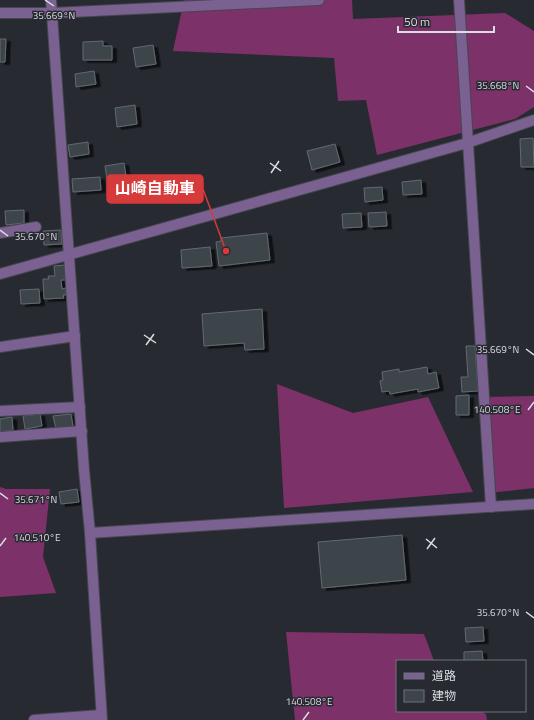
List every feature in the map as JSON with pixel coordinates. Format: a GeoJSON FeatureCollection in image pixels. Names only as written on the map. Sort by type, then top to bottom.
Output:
{"type":"FeatureCollection","features":[{"type":"Feature","properties":{"kind":"street"},"geometry":{"type":"LineString","coordinates":[[34,720],[102,718],[51,0]]}},
{"type":"Feature","properties":{"kind":"street"},"geometry":{"type":"LineString","coordinates":[[0,13],[52,13],[179,3],[319,0]]}},
{"type":"Feature","properties":{"kind":"street"},"geometry":{"type":"LineString","coordinates":[[459,0],[491,506]]}},
{"type":"Feature","properties":{"kind":"street"},"geometry":{"type":"LineString","coordinates":[[0,274],[468,143],[534,120]]}},
{"type":"Feature","properties":{"kind":"street"},"geometry":{"type":"LineString","coordinates":[[0,233],[36,227]]}},
{"type":"Feature","properties":{"kind":"street"},"geometry":{"type":"LineString","coordinates":[[0,347],[75,336]]}},
{"type":"Feature","properties":{"kind":"street"},"geometry":{"type":"LineString","coordinates":[[0,411],[80,406]]}},
{"type":"Feature","properties":{"kind":"street"},"geometry":{"type":"LineString","coordinates":[[0,437],[82,431]]}},
{"type":"Feature","properties":{"kind":"street"},"geometry":{"type":"LineString","coordinates":[[90,533],[292,518],[395,514],[534,504]]}},
{"type":"Feature","properties":{"kind":"shaded area"},"geometry":{"type":"Polygon","coordinates":[[[184,0],[352,0],[353,19],[505,13],[534,31],[534,107],[515,119],[377,155],[366,100],[338,101],[334,58],[173,51],[184,0]]]}},
{"type":"Feature","properties":{"kind":"shaded area"},"geometry":{"type":"Polygon","coordinates":[[[277,384],[353,413],[428,397],[473,492],[284,508],[277,384]]]}},
{"type":"Feature","properties":{"kind":"shaded area"},"geometry":{"type":"Polygon","coordinates":[[[534,396],[534,488],[489,493],[483,397],[534,396]]]}},
{"type":"Feature","properties":{"kind":"shaded area"},"geometry":{"type":"Polygon","coordinates":[[[0,487],[6,489],[50,489],[43,557],[56,593],[0,597],[0,487]]]}},
{"type":"Feature","properties":{"kind":"shaded area"},"geometry":{"type":"Polygon","coordinates":[[[286,632],[424,634],[434,660],[396,660],[396,712],[483,712],[486,714],[487,720],[295,720],[286,632]]]}},
{"type":"Feature","properties":{"kind":"building"},"geometry":{"type":"Polygon","coordinates":[[[0,39],[6,39],[5,62],[0,62],[0,39]]]}},
{"type":"Feature","properties":{"kind":"building"},"geometry":{"type":"Polygon","coordinates":[[[103,41],[103,46],[112,46],[112,60],[83,60],[83,42],[103,41]]]}},
{"type":"Feature","properties":{"kind":"building"},"geometry":{"type":"Polygon","coordinates":[[[153,45],[156,64],[136,67],[133,48],[153,45]]]}},
{"type":"Feature","properties":{"kind":"building"},"geometry":{"type":"Polygon","coordinates":[[[94,71],[96,84],[76,87],[75,74],[94,71]]]}},
{"type":"Feature","properties":{"kind":"building"},"geometry":{"type":"Polygon","coordinates":[[[135,105],[137,124],[117,127],[115,108],[135,105]]]}},
{"type":"Feature","properties":{"kind":"building"},"geometry":{"type":"Polygon","coordinates":[[[533,138],[534,167],[521,167],[520,139],[533,138]]]}},
{"type":"Feature","properties":{"kind":"building"},"geometry":{"type":"Polygon","coordinates":[[[88,142],[89,154],[70,157],[68,145],[88,142]]]}},
{"type":"Feature","properties":{"kind":"building"},"geometry":{"type":"Polygon","coordinates":[[[335,144],[340,162],[312,170],[307,151],[335,144]]]}},
{"type":"Feature","properties":{"kind":"building"},"geometry":{"type":"Polygon","coordinates":[[[124,163],[126,176],[107,179],[105,166],[124,163]]]}},
{"type":"Feature","properties":{"kind":"building"},"geometry":{"type":"Polygon","coordinates":[[[100,177],[101,190],[73,192],[72,179],[100,177]]]}},
{"type":"Feature","properties":{"kind":"building"},"geometry":{"type":"Polygon","coordinates":[[[421,180],[422,194],[403,195],[402,182],[421,180]]]}},
{"type":"Feature","properties":{"kind":"building"},"geometry":{"type":"Polygon","coordinates":[[[382,187],[383,200],[365,202],[364,188],[382,187]]]}},
{"type":"Feature","properties":{"kind":"building"},"geometry":{"type":"Polygon","coordinates":[[[24,210],[24,223],[6,225],[5,211],[24,210]]]}},
{"type":"Feature","properties":{"kind":"building"},"geometry":{"type":"Polygon","coordinates":[[[386,212],[387,226],[369,227],[368,213],[386,212]]]}},
{"type":"Feature","properties":{"kind":"building"},"geometry":{"type":"Polygon","coordinates":[[[361,213],[362,227],[343,228],[342,214],[361,213]]]}},
{"type":"Feature","properties":{"kind":"building"},"geometry":{"type":"Polygon","coordinates":[[[61,230],[62,244],[44,245],[43,231],[61,230]]]}},
{"type":"Feature","properties":{"kind":"building"},"geometry":{"type":"Polygon","coordinates":[[[267,233],[270,260],[219,266],[216,242],[221,241],[221,238],[267,233]]]}},
{"type":"Feature","properties":{"kind":"building"},"geometry":{"type":"Polygon","coordinates":[[[210,247],[212,266],[182,268],[181,250],[210,247]]]}},
{"type":"Feature","properties":{"kind":"building"},"geometry":{"type":"Polygon","coordinates":[[[65,265],[66,280],[61,280],[62,289],[66,288],[66,295],[63,295],[64,298],[44,299],[43,279],[49,279],[48,276],[55,276],[54,266],[65,265]]]}},
{"type":"Feature","properties":{"kind":"building"},"geometry":{"type":"Polygon","coordinates":[[[39,289],[40,303],[21,304],[20,290],[39,289]]]}},
{"type":"Feature","properties":{"kind":"building"},"geometry":{"type":"Polygon","coordinates":[[[262,309],[264,349],[245,350],[244,343],[204,346],[202,314],[262,309]]]}},
{"type":"Feature","properties":{"kind":"building"},"geometry":{"type":"Polygon","coordinates":[[[466,346],[475,346],[478,391],[462,392],[461,377],[468,377],[466,346]]]}},
{"type":"Feature","properties":{"kind":"building"},"geometry":{"type":"Polygon","coordinates":[[[427,367],[428,374],[436,372],[439,388],[418,392],[418,389],[390,394],[389,391],[382,392],[380,381],[383,380],[382,372],[399,369],[399,372],[427,367]]]}},
{"type":"Feature","properties":{"kind":"building"},"geometry":{"type":"Polygon","coordinates":[[[469,395],[469,415],[456,415],[456,396],[469,395]]]}},
{"type":"Feature","properties":{"kind":"building"},"geometry":{"type":"Polygon","coordinates":[[[40,414],[42,426],[25,429],[23,416],[40,414]]]}},
{"type":"Feature","properties":{"kind":"building"},"geometry":{"type":"Polygon","coordinates":[[[71,414],[73,426],[56,429],[53,416],[71,414]]]}},
{"type":"Feature","properties":{"kind":"building"},"geometry":{"type":"Polygon","coordinates":[[[12,417],[13,430],[0,432],[0,419],[12,417]]]}},
{"type":"Feature","properties":{"kind":"building"},"geometry":{"type":"Polygon","coordinates":[[[77,489],[79,502],[61,504],[59,492],[77,489]]]}},
{"type":"Feature","properties":{"kind":"building"},"geometry":{"type":"Polygon","coordinates":[[[402,535],[406,580],[322,588],[318,542],[402,535]]]}},
{"type":"Feature","properties":{"kind":"building"},"geometry":{"type":"Polygon","coordinates":[[[483,627],[484,641],[466,642],[465,628],[483,627]]]}},
{"type":"Feature","properties":{"kind":"building"},"geometry":{"type":"Polygon","coordinates":[[[482,651],[483,660],[464,660],[464,652],[482,651]]]}},
{"type":"Feature","properties":{"kind":"place","name":"山崎自動車"},"geometry":{"type":"Point","coordinates":[226,251]}}]}
